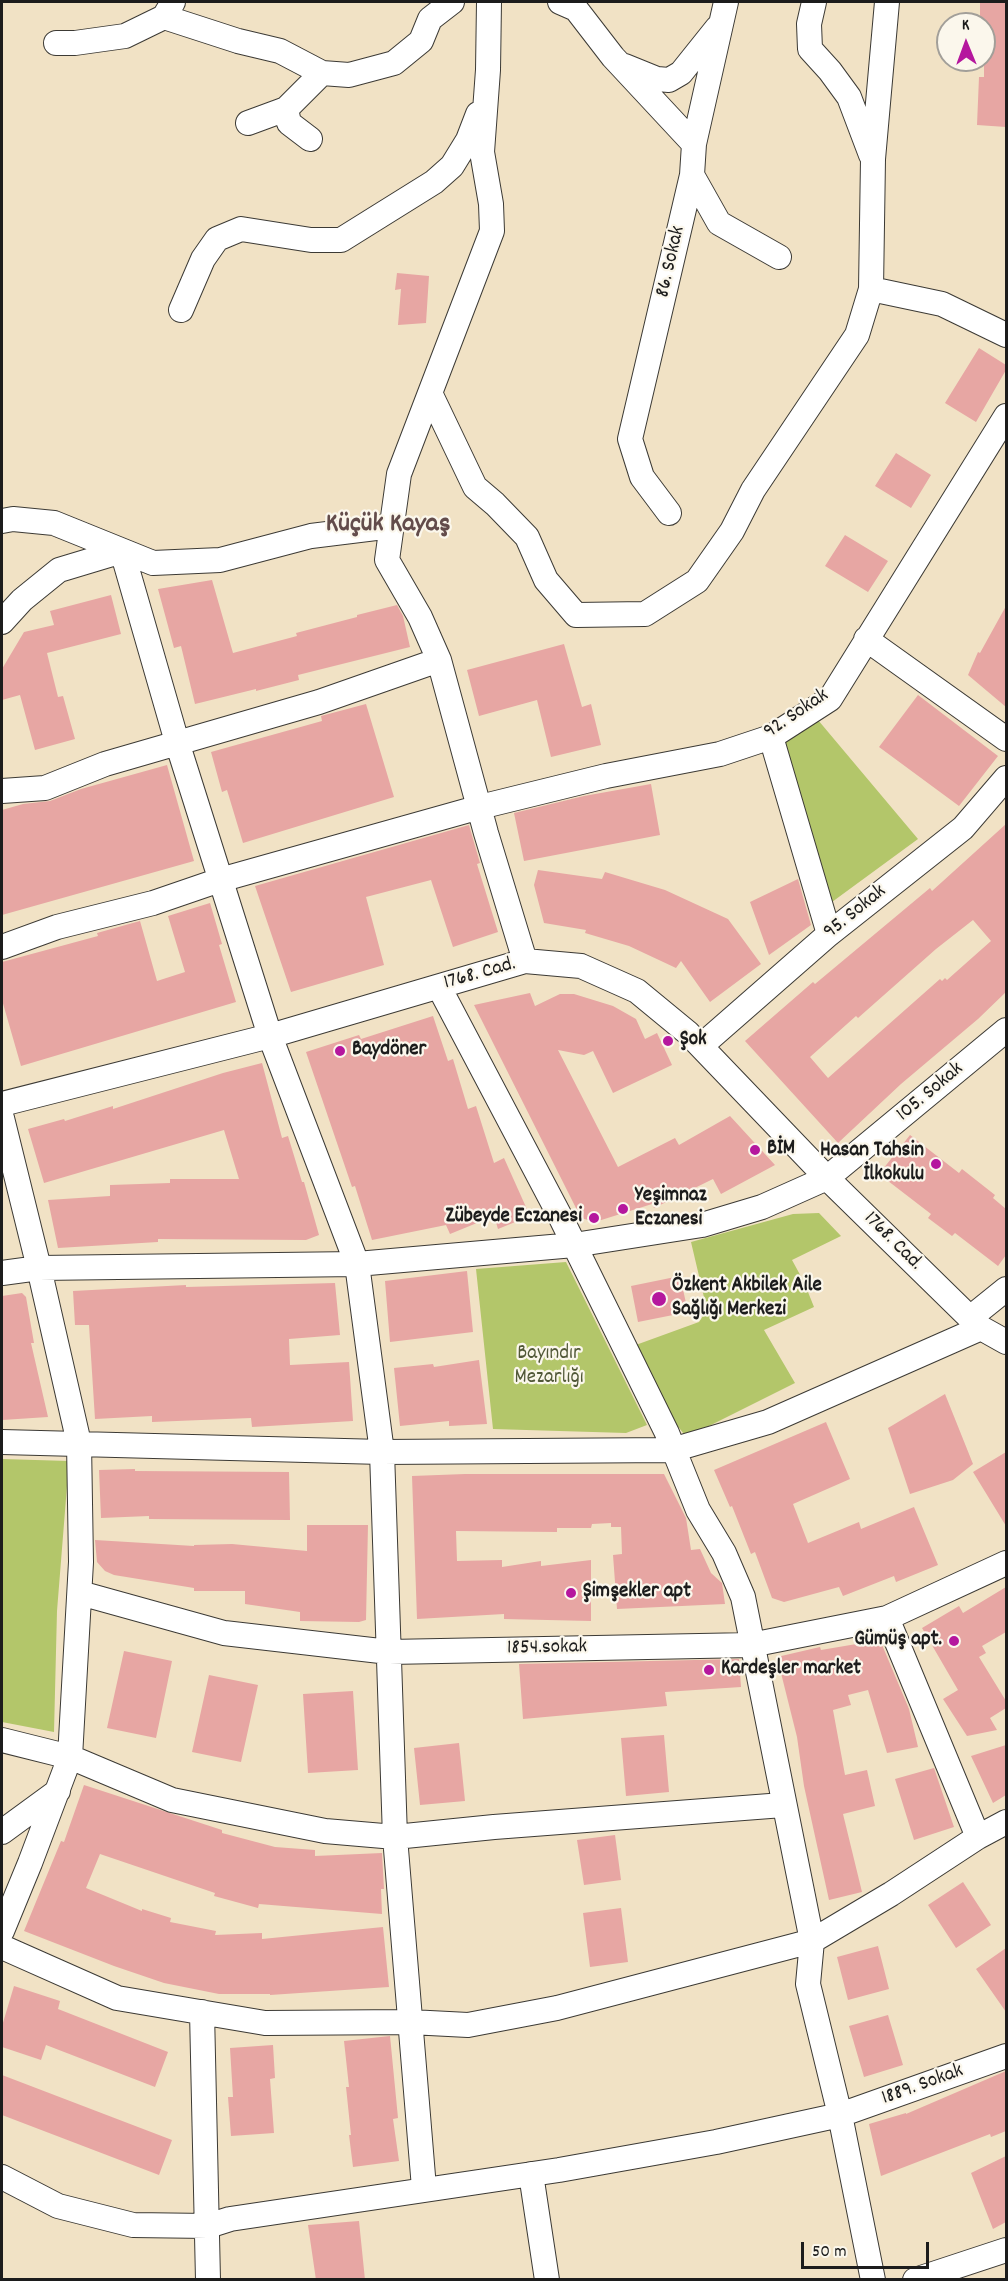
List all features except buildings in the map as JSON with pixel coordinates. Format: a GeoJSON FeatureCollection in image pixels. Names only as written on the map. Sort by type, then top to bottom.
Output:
{"type":"FeatureCollection","features":[{"type":"Feature","properties":{"kind":"street"},"geometry":{"type":"LineString","coordinates":[[56,43],[75,43],[125,36],[169,9],[238,41],[280,51],[322,73],[349,75],[394,63],[421,41],[430,19],[452,2]]}},
{"type":"Feature","properties":{"kind":"street"},"geometry":{"type":"LineString","coordinates":[[489,2],[482,152],[491,204],[492,231],[399,474],[387,560],[420,617],[439,660],[486,833],[525,961]]}},
{"type":"Feature","properties":{"kind":"street"},"geometry":{"type":"LineString","coordinates":[[560,2],[576,9],[620,64],[694,144]]}},
{"type":"Feature","properties":{"kind":"street"},"geometry":{"type":"LineString","coordinates":[[814,2],[809,24],[810,49],[849,97],[873,159]]}},
{"type":"Feature","properties":{"kind":"street"},"geometry":{"type":"LineString","coordinates":[[430,395],[475,487],[527,537],[546,580],[576,615],[645,614],[697,581],[732,531],[759,481],[857,335],[872,289],[873,159],[887,2]]}},
{"type":"Feature","properties":{"kind":"street"},"geometry":{"type":"LineString","coordinates":[[620,64],[657,79],[669,80],[681,73],[723,13]]}},
{"type":"Feature","properties":{"kind":"street","name":"86. Sokak"},"geometry":{"type":"LineString","coordinates":[[669,513],[642,477],[630,440],[693,175],[694,144],[723,13]]}},
{"type":"Feature","properties":{"kind":"street"},"geometry":{"type":"LineString","coordinates":[[248,123],[286,109],[322,73]]}},
{"type":"Feature","properties":{"kind":"street"},"geometry":{"type":"LineString","coordinates":[[181,310],[203,259],[217,239],[241,229],[311,240],[340,240],[434,182],[452,166],[468,140],[486,95]]}},
{"type":"Feature","properties":{"kind":"street"},"geometry":{"type":"LineString","coordinates":[[286,109],[289,123],[310,139]]}},
{"type":"Feature","properties":{"kind":"street"},"geometry":{"type":"LineString","coordinates":[[693,175],[719,223],[779,257]]}},
{"type":"Feature","properties":{"kind":"street"},"geometry":{"type":"LineString","coordinates":[[872,289],[942,304],[1006,335]]}},
{"type":"Feature","properties":{"kind":"street","name":"92. Sokak"},"geometry":{"type":"LineString","coordinates":[[2,947],[57,927],[153,903],[220,880],[480,807],[606,776],[720,754],[771,737],[830,699],[1006,416]]}},
{"type":"Feature","properties":{"kind":"street"},"geometry":{"type":"LineString","coordinates":[[2,521],[13,519],[54,523],[153,563],[220,560],[311,536],[392,526]]}},
{"type":"Feature","properties":{"kind":"street"},"geometry":{"type":"LineString","coordinates":[[2,622],[22,600],[59,570],[122,551]]}},
{"type":"Feature","properties":{"kind":"street"},"geometry":{"type":"LineString","coordinates":[[122,551],[177,742],[270,1036],[357,1264],[382,1452],[395,1837],[424,2188]]}},
{"type":"Feature","properties":{"kind":"street"},"geometry":{"type":"LineString","coordinates":[[866,639],[1006,739]]}},
{"type":"Feature","properties":{"kind":"street"},"geometry":{"type":"LineString","coordinates":[[2,791],[45,788],[105,764],[319,702],[439,660]]}},
{"type":"Feature","properties":{"kind":"street"},"geometry":{"type":"LineString","coordinates":[[771,737],[829,934]]}},
{"type":"Feature","properties":{"kind":"street","name":"95. Sokak"},"geometry":{"type":"LineString","coordinates":[[701,1046],[829,934],[963,828],[1006,778]]}},
{"type":"Feature","properties":{"kind":"street","name":"1768. Cad."},"geometry":{"type":"LineString","coordinates":[[2,1104],[270,1036],[525,961],[581,966],[637,991],[701,1046],[827,1178],[975,1323],[1006,1342]]}},
{"type":"Feature","properties":{"kind":"street"},"geometry":{"type":"LineString","coordinates":[[439,987],[574,1245],[667,1433],[698,1510],[724,1553],[743,1598],[812,1941],[808,1984],[840,2115],[873,2280]]}},
{"type":"Feature","properties":{"kind":"street","name":"105. Sokak"},"geometry":{"type":"LineString","coordinates":[[2,1273],[39,1268],[357,1264],[574,1245],[702,1225],[762,1207],[827,1178],[1006,1030]]}},
{"type":"Feature","properties":{"kind":"street"},"geometry":{"type":"LineString","coordinates":[[2,1118],[79,1443],[80,1593],[70,1757],[2,1931]]}},
{"type":"Feature","properties":{"kind":"street"},"geometry":{"type":"LineString","coordinates":[[2,1442],[382,1452],[672,1450],[768,1422],[975,1323],[1006,1289]]}},
{"type":"Feature","properties":{"kind":"street","name":"1854.sokak"},"geometry":{"type":"LineString","coordinates":[[80,1593],[224,1633],[389,1652],[751,1644],[887,1618],[1006,1563]]}},
{"type":"Feature","properties":{"kind":"street"},"geometry":{"type":"LineString","coordinates":[[887,1618],[978,1837]]}},
{"type":"Feature","properties":{"kind":"street"},"geometry":{"type":"LineString","coordinates":[[2,1740],[70,1757],[172,1800],[325,1831],[395,1837],[494,1827],[783,1805]]}},
{"type":"Feature","properties":{"kind":"street"},"geometry":{"type":"LineString","coordinates":[[2,1832],[58,1791]]}},
{"type":"Feature","properties":{"kind":"street"},"geometry":{"type":"LineString","coordinates":[[2,1947],[117,1998],[265,2023],[410,2022],[468,2025],[557,2008],[812,1941],[891,1894],[978,1837],[1006,1822]]}},
{"type":"Feature","properties":{"kind":"street"},"geometry":{"type":"LineString","coordinates":[[202,2012],[208,2280]]}},
{"type":"Feature","properties":{"kind":"street","name":"1889. Sokak"},"geometry":{"type":"LineString","coordinates":[[2,2177],[58,2205],[133,2225],[208,2226],[230,2219],[424,2188],[531,2174],[716,2142],[840,2115],[1006,2056]]}},
{"type":"Feature","properties":{"kind":"street"},"geometry":{"type":"LineString","coordinates":[[531,2174],[547,2280]]}},
{"type":"Feature","properties":{"kind":"street"},"geometry":{"type":"LineString","coordinates":[[915,2280],[1006,2250]]}},
{"type":"Feature","properties":{"kind":"green space"},"geometry":{"type":"Polygon","coordinates":[[[818,720],[918,839],[832,902],[782,741],[818,720]]]}},
{"type":"Feature","properties":{"kind":"green space"},"geometry":{"type":"Polygon","coordinates":[[[819,1213],[841,1236],[792,1260],[814,1307],[764,1330],[795,1383],[695,1433],[684,1434],[676,1424],[633,1346],[699,1322],[707,1310],[691,1242],[793,1214],[819,1213]]]}},
{"type":"Feature","properties":{"kind":"green space","name":"Bayındır Mezarlığı"},"geometry":{"type":"Polygon","coordinates":[[[566,1262],[647,1425],[626,1433],[493,1429],[476,1269],[566,1262]]]}},
{"type":"Feature","properties":{"kind":"green space"},"geometry":{"type":"Polygon","coordinates":[[[2,1459],[69,1461],[57,1611],[54,1732],[2,1722],[2,1459]]]}},
{"type":"Feature","properties":{"kind":"place","name":"Şok"},"geometry":{"type":"Point","coordinates":[668,1041]}},
{"type":"Feature","properties":{"kind":"place","name":"Baydöner"},"geometry":{"type":"Point","coordinates":[340,1051]}},
{"type":"Feature","properties":{"kind":"place","name":"BİM"},"geometry":{"type":"Point","coordinates":[755,1150]}},
{"type":"Feature","properties":{"kind":"place","name":"Hasan Tahsin İlkokulu"},"geometry":{"type":"Point","coordinates":[936,1164]}},
{"type":"Feature","properties":{"kind":"place","name":"Yeşimnaz Eczanesi"},"geometry":{"type":"Point","coordinates":[623,1209]}},
{"type":"Feature","properties":{"kind":"place","name":"Zübeyde Eczanesi"},"geometry":{"type":"Point","coordinates":[594,1218]}},
{"type":"Feature","properties":{"kind":"place","name":"Özkent Akbilek Aile Sağlığı Merkezi"},"geometry":{"type":"Point","coordinates":[659,1299]}},
{"type":"Feature","properties":{"kind":"place","name":"Şimşekler apt"},"geometry":{"type":"Point","coordinates":[571,1593]}},
{"type":"Feature","properties":{"kind":"place","name":"Gümüş apt."},"geometry":{"type":"Point","coordinates":[954,1641]}},
{"type":"Feature","properties":{"kind":"place","name":"Kardeşler market"},"geometry":{"type":"Point","coordinates":[709,1670]}},
{"type":"Feature","properties":{"kind":"district","name":"Küçük Kayaş"},"geometry":{"type":"Point","coordinates":[388,526]}}]}
